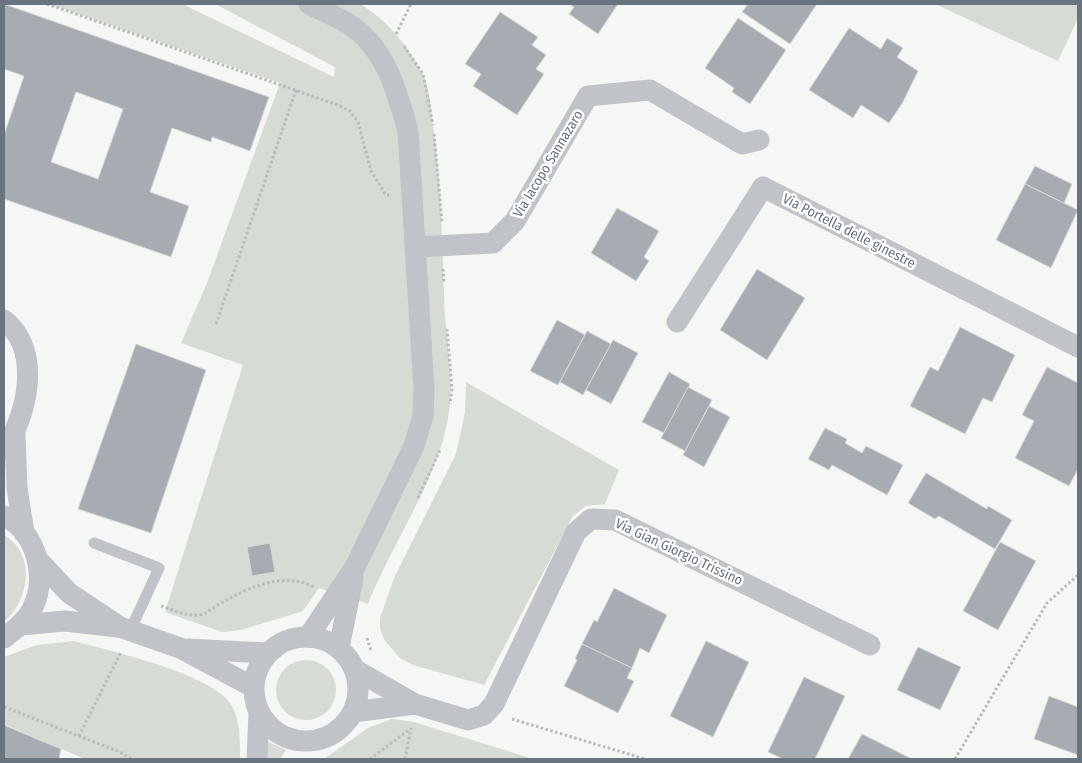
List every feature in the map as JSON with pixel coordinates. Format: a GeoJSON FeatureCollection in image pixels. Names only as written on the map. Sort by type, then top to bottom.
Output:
{"type":"FeatureCollection","features":[{"type":"Feature","properties":{"kind":"street"},"geometry":{"type":"LineString","coordinates":[[308,637],[355,567],[414,446],[423,416],[424,390],[408,132],[388,69],[368,41],[348,24],[309,4]]}},
{"type":"Feature","properties":{"kind":"street","name":"Via Iacopo Sannazaro"},"geometry":{"type":"LineString","coordinates":[[416,248],[493,243],[515,221],[588,96],[650,90],[742,144],[759,140]]}},
{"type":"Feature","properties":{"kind":"street","name":"Via Portella delle ginestre"},"geometry":{"type":"LineString","coordinates":[[677,322],[763,187],[1078,347]]}},
{"type":"Feature","properties":{"kind":"street"},"geometry":{"type":"LineString","coordinates":[[4,320],[17,336],[28,371],[25,397],[9,441],[24,533],[38,559],[69,593],[125,629]]}},
{"type":"Feature","properties":{"kind":"street"},"geometry":{"type":"LineString","coordinates":[[4,516],[24,533]]}},
{"type":"Feature","properties":{"kind":"street","name":"Via Gian Giorgio Trissino"},"geometry":{"type":"LineString","coordinates":[[354,669],[415,704],[468,720],[484,715],[494,704],[576,532],[591,519],[615,520],[870,645]]}},
{"type":"Feature","properties":{"kind":"street"},"geometry":{"type":"LineString","coordinates":[[4,638],[21,625],[32,610],[38,594],[40,576],[38,559]]}},
{"type":"Feature","properties":{"kind":"street"},"geometry":{"type":"LineString","coordinates":[[339,648],[355,567]]}},
{"type":"Feature","properties":{"kind":"street"},"geometry":{"type":"LineString","coordinates":[[21,625],[65,621],[125,629],[180,648],[253,687]]}},
{"type":"Feature","properties":{"kind":"street"},"geometry":{"type":"LineString","coordinates":[[257,759],[259,713],[253,687],[255,675],[268,653],[279,644],[293,638],[308,637],[324,640],[339,648],[354,669],[358,684],[358,698],[353,712],[340,729],[332,735],[306,742],[292,740],[278,734],[267,725],[259,713]]}},
{"type":"Feature","properties":{"kind":"street"},"geometry":{"type":"LineString","coordinates":[[180,648],[268,653]]}},
{"type":"Feature","properties":{"kind":"street","name":"Via Gian Giorgio Trissino"},"geometry":{"type":"LineString","coordinates":[[353,712],[415,704]]}},
{"type":"Feature","properties":{"kind":"street"},"geometry":{"type":"LineString","coordinates":[[292,759],[306,742]]}},
{"type":"Feature","properties":{"kind":"lane"},"geometry":{"type":"LineString","coordinates":[[94,543],[159,568],[144,600],[125,629]]}},
{"type":"Feature","properties":{"kind":"path"},"geometry":{"type":"LineString","coordinates":[[47,4],[296,90],[350,111],[358,122],[371,171],[386,195],[440,196]]}},
{"type":"Feature","properties":{"kind":"path"},"geometry":{"type":"LineString","coordinates":[[396,34],[411,4]]}},
{"type":"Feature","properties":{"kind":"path"},"geometry":{"type":"LineString","coordinates":[[216,324],[296,90]]}},
{"type":"Feature","properties":{"kind":"path"},"geometry":{"type":"LineString","coordinates":[[955,759],[1047,603],[1078,575]]}},
{"type":"Feature","properties":{"kind":"path"},"geometry":{"type":"LineString","coordinates":[[144,600],[189,616],[197,616],[204,614],[245,590],[264,583],[293,581],[312,585],[333,599]]}},
{"type":"Feature","properties":{"kind":"path"},"geometry":{"type":"LineString","coordinates":[[79,736],[125,629]]}},
{"type":"Feature","properties":{"kind":"path"},"geometry":{"type":"LineString","coordinates":[[405,759],[415,704]]}},
{"type":"Feature","properties":{"kind":"path"},"geometry":{"type":"LineString","coordinates":[[4,707],[120,752],[131,759]]}},
{"type":"Feature","properties":{"kind":"path"},"geometry":{"type":"LineString","coordinates":[[505,717],[645,759]]}},
{"type":"Feature","properties":{"kind":"shaded area"},"geometry":{"type":"Polygon","coordinates":[[[49,4],[182,4],[334,77],[335,67],[215,4],[360,4],[379,17],[396,34],[422,73],[430,99],[438,168],[445,312],[450,362],[449,411],[446,428],[431,473],[368,604],[319,588],[303,611],[241,630],[222,632],[165,612],[243,365],[181,343],[207,283],[280,83],[49,4]]]}},
{"type":"Feature","properties":{"kind":"shaded area"},"geometry":{"type":"Polygon","coordinates":[[[935,4],[1078,4],[1078,18],[1058,61],[935,4]]]}},
{"type":"Feature","properties":{"kind":"shaded area"},"geometry":{"type":"Polygon","coordinates":[[[466,382],[619,470],[605,504],[586,506],[573,516],[484,685],[413,665],[400,658],[385,641],[380,629],[380,618],[394,578],[456,454],[465,412],[466,382]]]}},
{"type":"Feature","properties":{"kind":"shaded area"},"geometry":{"type":"Polygon","coordinates":[[[4,535],[21,554],[26,578],[19,602],[13,613],[4,622],[4,535]]]}},
{"type":"Feature","properties":{"kind":"shaded area"},"geometry":{"type":"Polygon","coordinates":[[[74,641],[158,664],[202,682],[219,692],[230,703],[236,716],[239,730],[240,759],[85,759],[4,724],[4,657],[37,645],[74,641]]]}},
{"type":"Feature","properties":{"kind":"shaded area"},"geometry":{"type":"Polygon","coordinates":[[[300,660],[312,660],[323,665],[331,673],[336,684],[334,702],[323,715],[312,720],[300,720],[289,715],[281,707],[276,696],[276,684],[281,673],[289,665],[300,660]]]}},
{"type":"Feature","properties":{"kind":"shaded area"},"geometry":{"type":"Polygon","coordinates":[[[392,719],[414,722],[533,759],[324,759],[368,728],[392,719]]]}},
{"type":"Feature","properties":{"kind":"shaded area"},"geometry":{"type":"Polygon","coordinates":[[[266,741],[286,750],[280,759],[267,759],[266,741]]]}},
{"type":"Feature","properties":{"kind":"building"},"geometry":{"type":"Polygon","coordinates":[[[4,4],[269,97],[250,151],[212,137],[211,142],[172,128],[150,192],[189,206],[171,257],[4,199],[4,135],[24,76],[4,69],[4,4]],[[76,92],[51,162],[98,179],[123,109],[76,92]]]}},
{"type":"Feature","properties":{"kind":"building"},"geometry":{"type":"Polygon","coordinates":[[[569,4],[618,4],[598,34],[569,14],[574,7],[569,4]]]}},
{"type":"Feature","properties":{"kind":"building"},"geometry":{"type":"Polygon","coordinates":[[[748,4],[817,4],[790,44],[742,12],[748,4]]]}},
{"type":"Feature","properties":{"kind":"building"},"geometry":{"type":"Polygon","coordinates":[[[500,12],[538,37],[532,45],[546,55],[536,69],[544,74],[517,115],[473,86],[481,74],[465,64],[500,12]]]}},
{"type":"Feature","properties":{"kind":"building"},"geometry":{"type":"Polygon","coordinates":[[[738,18],[786,50],[750,104],[732,92],[734,88],[705,68],[738,18]]]}},
{"type":"Feature","properties":{"kind":"building"},"geometry":{"type":"Polygon","coordinates":[[[849,28],[881,49],[887,38],[903,48],[897,57],[918,71],[903,102],[889,123],[861,105],[853,118],[809,90],[849,28]]]}},
{"type":"Feature","properties":{"kind":"building"},"geometry":{"type":"Polygon","coordinates":[[[1035,166],[1072,184],[1064,203],[1025,184],[1035,166]]]}},
{"type":"Feature","properties":{"kind":"building"},"geometry":{"type":"Polygon","coordinates":[[[1025,184],[1078,210],[1051,268],[996,240],[1025,184]]]}},
{"type":"Feature","properties":{"kind":"building"},"geometry":{"type":"Polygon","coordinates":[[[617,208],[659,231],[644,257],[649,261],[636,281],[591,253],[617,208]]]}},
{"type":"Feature","properties":{"kind":"building"},"geometry":{"type":"Polygon","coordinates":[[[757,269],[805,298],[767,360],[720,330],[757,269]]]}},
{"type":"Feature","properties":{"kind":"building"},"geometry":{"type":"Polygon","coordinates":[[[557,320],[585,335],[558,385],[530,371],[557,320]]]}},
{"type":"Feature","properties":{"kind":"building"},"geometry":{"type":"Polygon","coordinates":[[[960,327],[1015,355],[992,402],[983,398],[965,434],[910,406],[930,367],[938,371],[960,327]]]}},
{"type":"Feature","properties":{"kind":"building"},"geometry":{"type":"Polygon","coordinates":[[[587,331],[611,344],[583,395],[560,382],[587,331]]]}},
{"type":"Feature","properties":{"kind":"building"},"geometry":{"type":"Polygon","coordinates":[[[613,340],[638,353],[611,404],[586,390],[613,340]]]}},
{"type":"Feature","properties":{"kind":"building"},"geometry":{"type":"Polygon","coordinates":[[[136,344],[206,370],[151,533],[78,509],[136,344]]]}},
{"type":"Feature","properties":{"kind":"building"},"geometry":{"type":"Polygon","coordinates":[[[1047,367],[1078,383],[1078,469],[1069,486],[1015,458],[1034,421],[1022,415],[1047,367]]]}},
{"type":"Feature","properties":{"kind":"building"},"geometry":{"type":"Polygon","coordinates":[[[669,372],[690,384],[664,433],[642,422],[669,372]]]}},
{"type":"Feature","properties":{"kind":"building"},"geometry":{"type":"Polygon","coordinates":[[[688,387],[712,400],[685,451],[661,438],[688,387]]]}},
{"type":"Feature","properties":{"kind":"building"},"geometry":{"type":"Polygon","coordinates":[[[709,406],[730,417],[704,467],[683,455],[709,406]]]}},
{"type":"Feature","properties":{"kind":"building"},"geometry":{"type":"Polygon","coordinates":[[[825,428],[847,439],[845,443],[862,453],[866,446],[903,465],[887,495],[832,465],[829,470],[808,459],[825,428]]]}},
{"type":"Feature","properties":{"kind":"building"},"geometry":{"type":"Polygon","coordinates":[[[926,473],[987,509],[988,506],[1012,520],[995,549],[939,516],[935,519],[908,503],[926,473]]]}},
{"type":"Feature","properties":{"kind":"building"},"geometry":{"type":"Polygon","coordinates":[[[1000,542],[1036,561],[998,630],[963,611],[1000,542]]]}},
{"type":"Feature","properties":{"kind":"building"},"geometry":{"type":"Polygon","coordinates":[[[270,543],[275,572],[252,576],[247,547],[270,543]]]}},
{"type":"Feature","properties":{"kind":"building"},"geometry":{"type":"Polygon","coordinates":[[[614,588],[667,615],[649,653],[640,648],[632,668],[582,644],[594,620],[597,622],[614,588]]]}},
{"type":"Feature","properties":{"kind":"building"},"geometry":{"type":"Polygon","coordinates":[[[706,641],[749,662],[713,737],[670,716],[706,641]]]}},
{"type":"Feature","properties":{"kind":"building"},"geometry":{"type":"Polygon","coordinates":[[[582,644],[632,668],[627,678],[634,681],[618,713],[564,686],[577,660],[575,659],[582,644]]]}},
{"type":"Feature","properties":{"kind":"building"},"geometry":{"type":"Polygon","coordinates":[[[918,647],[961,667],[940,710],[897,690],[918,647]]]}},
{"type":"Feature","properties":{"kind":"building"},"geometry":{"type":"Polygon","coordinates":[[[804,677],[845,696],[815,759],[783,759],[768,752],[804,677]]]}},
{"type":"Feature","properties":{"kind":"building"},"geometry":{"type":"Polygon","coordinates":[[[1049,696],[1078,707],[1078,755],[1034,739],[1049,696]]]}},
{"type":"Feature","properties":{"kind":"building"},"geometry":{"type":"Polygon","coordinates":[[[4,725],[61,749],[59,759],[4,759],[4,725]]]}},
{"type":"Feature","properties":{"kind":"building"},"geometry":{"type":"Polygon","coordinates":[[[862,734],[912,759],[848,759],[862,734]]]}}]}
